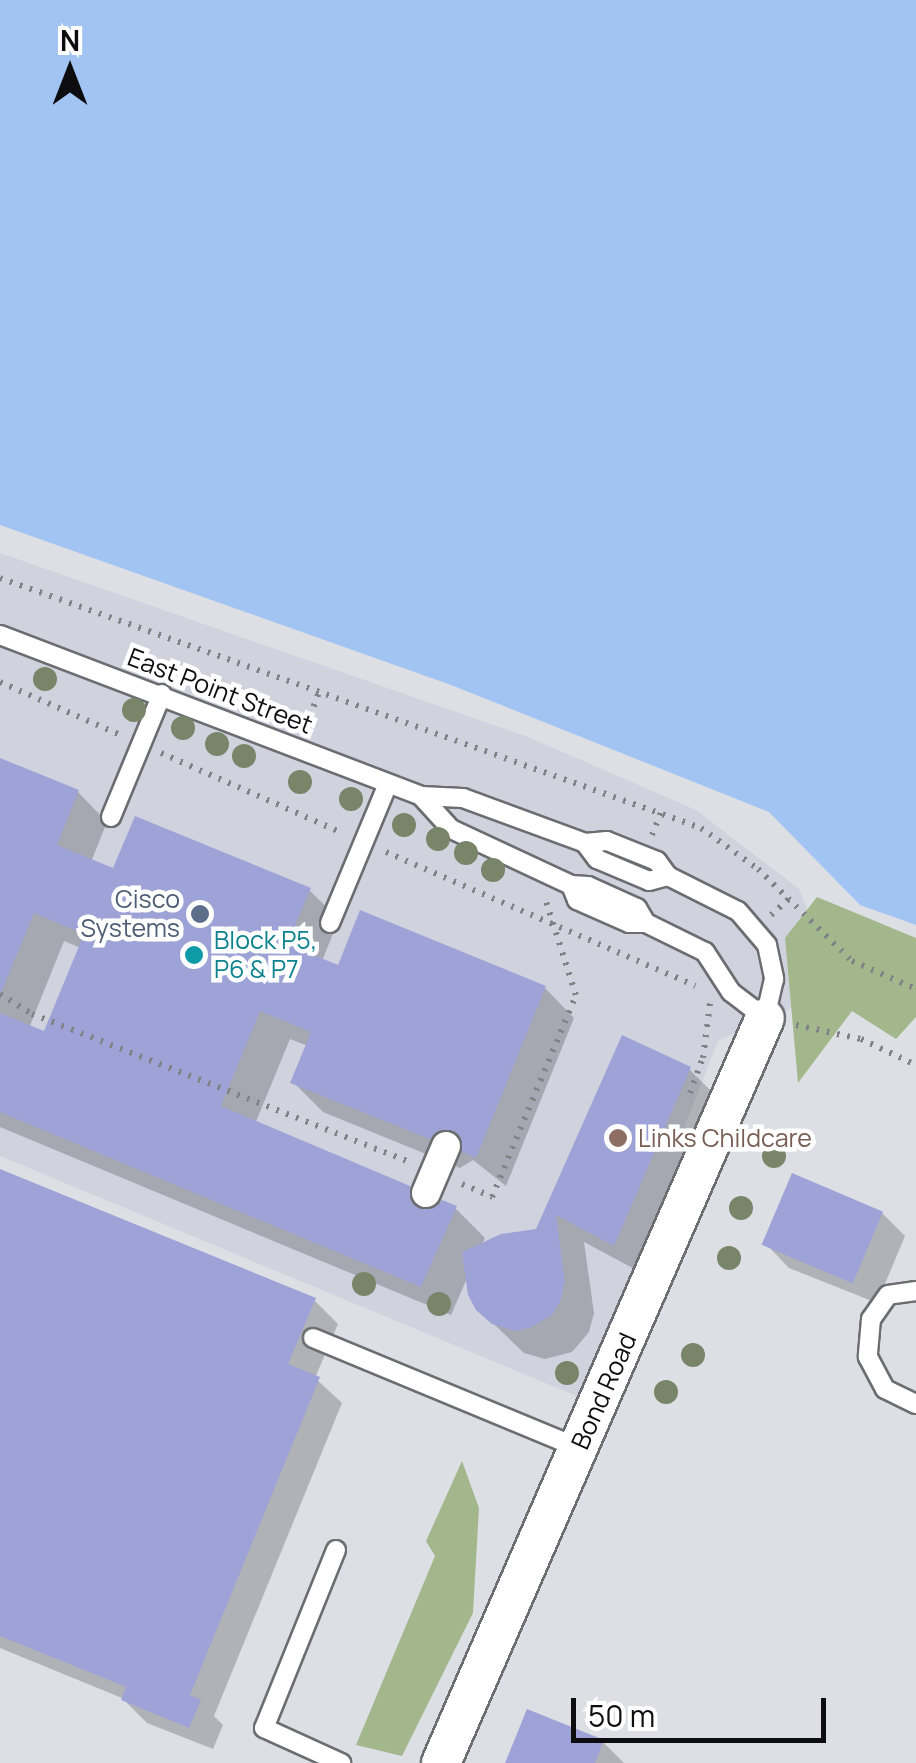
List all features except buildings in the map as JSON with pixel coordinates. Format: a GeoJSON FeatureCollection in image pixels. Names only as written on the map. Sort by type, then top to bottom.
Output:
{"type":"FeatureCollection","features":[{"type":"Feature","properties":{"kind":"street","name":"Bond Road"},"geometry":{"type":"LineString","coordinates":[[441,1763],[766,1018]]}},
{"type":"Feature","properties":{"kind":"street"},"geometry":{"type":"LineString","coordinates":[[425,1181],[446,1146]]}},
{"type":"Feature","properties":{"kind":"lane","name":"East Point Street"},"geometry":{"type":"LineString","coordinates":[[0,635],[421,796]]}},
{"type":"Feature","properties":{"kind":"lane"},"geometry":{"type":"LineString","coordinates":[[111,817],[162,694]]}},
{"type":"Feature","properties":{"kind":"lane"},"geometry":{"type":"LineString","coordinates":[[330,924],[388,784]]}},
{"type":"Feature","properties":{"kind":"lane"},"geometry":{"type":"LineString","coordinates":[[421,796],[463,798],[585,843],[606,841],[657,861],[668,876],[738,912],[767,945],[774,978],[766,1018],[732,992],[705,952],[646,923],[629,924],[576,900],[571,885],[451,829],[421,796]]}},
{"type":"Feature","properties":{"kind":"lane"},"geometry":{"type":"LineString","coordinates":[[916,1291],[888,1296],[879,1307],[871,1319],[868,1358],[885,1389],[916,1404]]}},
{"type":"Feature","properties":{"kind":"lane"},"geometry":{"type":"LineString","coordinates":[[313,1338],[579,1448]]}},
{"type":"Feature","properties":{"kind":"lane"},"geometry":{"type":"LineString","coordinates":[[336,1550],[264,1728],[340,1763]]}},
{"type":"Feature","properties":{"kind":"path"},"geometry":{"type":"LineString","coordinates":[[0,578],[701,828],[758,869],[852,961],[916,989]]}},
{"type":"Feature","properties":{"kind":"path"},"geometry":{"type":"LineString","coordinates":[[0,682],[711,992],[702,1058],[684,1110]]}},
{"type":"Feature","properties":{"kind":"path"},"geometry":{"type":"LineString","coordinates":[[298,748],[320,690]]}},
{"type":"Feature","properties":{"kind":"path"},"geometry":{"type":"LineString","coordinates":[[458,1183],[492,1197],[576,995],[538,868]]}},
{"type":"Feature","properties":{"kind":"path"},"geometry":{"type":"LineString","coordinates":[[0,994],[32,1014],[425,1181]]}},
{"type":"Feature","properties":{"kind":"path"},"geometry":{"type":"LineString","coordinates":[[766,1018],[862,1039],[916,1065]]}},
{"type":"Feature","properties":{"kind":"shaded area"},"geometry":{"type":"Polygon","coordinates":[[[0,553],[528,737],[696,810],[799,889],[822,947],[802,1003],[718,1041],[685,1125],[682,1176],[579,1397],[0,1156],[0,553]]]}},
{"type":"Feature","properties":{"kind":"green space"},"geometry":{"type":"Polygon","coordinates":[[[817,897],[916,938],[916,1017],[896,1039],[852,1011],[798,1083],[785,938],[817,897]]]}},
{"type":"Feature","properties":{"kind":"green space"},"geometry":{"type":"Polygon","coordinates":[[[462,1461],[479,1508],[473,1613],[402,1756],[356,1745],[435,1556],[426,1541],[462,1461]]]}},
{"type":"Feature","properties":{"kind":"water"},"geometry":{"type":"Polygon","coordinates":[[[0,0],[916,0],[916,925],[860,905],[769,812],[451,685],[0,525],[0,0]]]}},
{"type":"Feature","properties":{"kind":"place","name":"Cisco Systems"},"geometry":{"type":"Point","coordinates":[200,914]}},
{"type":"Feature","properties":{"kind":"place","name":"Block P5, P6 & P7"},"geometry":{"type":"Point","coordinates":[194,955]}},
{"type":"Feature","properties":{"kind":"place","name":"Links Childcare"},"geometry":{"type":"Point","coordinates":[618,1138]}}]}
